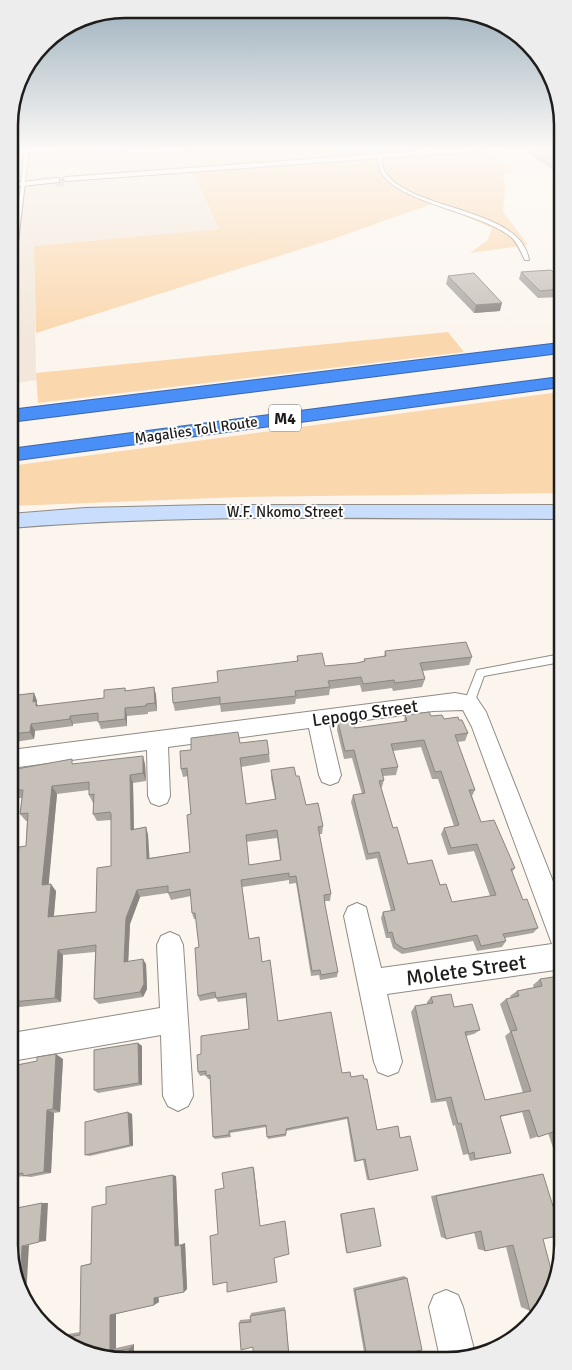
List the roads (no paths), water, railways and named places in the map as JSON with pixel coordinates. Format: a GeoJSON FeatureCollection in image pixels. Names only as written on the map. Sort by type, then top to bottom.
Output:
{"type":"FeatureCollection","features":[{"type":"Feature","properties":{"kind":"highway","name":"M4"},"geometry":{"type":"LineString","coordinates":[[18,415],[554,349]]}},
{"type":"Feature","properties":{"kind":"highway","name":"Magalies Toll Route"},"geometry":{"type":"LineString","coordinates":[[18,454],[554,383]]}},
{"type":"Feature","properties":{"kind":"main road","name":"W.F. Nkomo Street"},"geometry":{"type":"LineString","coordinates":[[18,520],[85,515],[208,512],[554,512]]}},
{"type":"Feature","properties":{"kind":"street","name":"Lepogo Street"},"geometry":{"type":"LineString","coordinates":[[18,758],[433,703],[455,702],[469,704]]}},
{"type":"Feature","properties":{"kind":"street"},"geometry":{"type":"LineString","coordinates":[[469,704],[476,712],[554,916]]}},
{"type":"Feature","properties":{"kind":"street"},"geometry":{"type":"LineString","coordinates":[[317,719],[330,775]]}},
{"type":"Feature","properties":{"kind":"street"},"geometry":{"type":"LineString","coordinates":[[158,741],[160,796]]}},
{"type":"Feature","properties":{"kind":"street"},"geometry":{"type":"LineString","coordinates":[[357,916],[388,1062]]}},
{"type":"Feature","properties":{"kind":"street"},"geometry":{"type":"LineString","coordinates":[[170,944],[178,1096]]}},
{"type":"Feature","properties":{"kind":"street","name":"Molete Street"},"geometry":{"type":"LineString","coordinates":[[371,984],[554,957]]}},
{"type":"Feature","properties":{"kind":"street"},"geometry":{"type":"LineString","coordinates":[[18,1046],[174,1019]]}},
{"type":"Feature","properties":{"kind":"street"},"geometry":{"type":"LineString","coordinates":[[446,1308],[457,1352]]}},
{"type":"Feature","properties":{"kind":"lane"},"geometry":{"type":"LineString","coordinates":[[463,212],[506,232],[519,243],[527,259]]}},
{"type":"Feature","properties":{"kind":"lane"},"geometry":{"type":"LineString","coordinates":[[469,704],[480,673],[554,659]]}}]}
